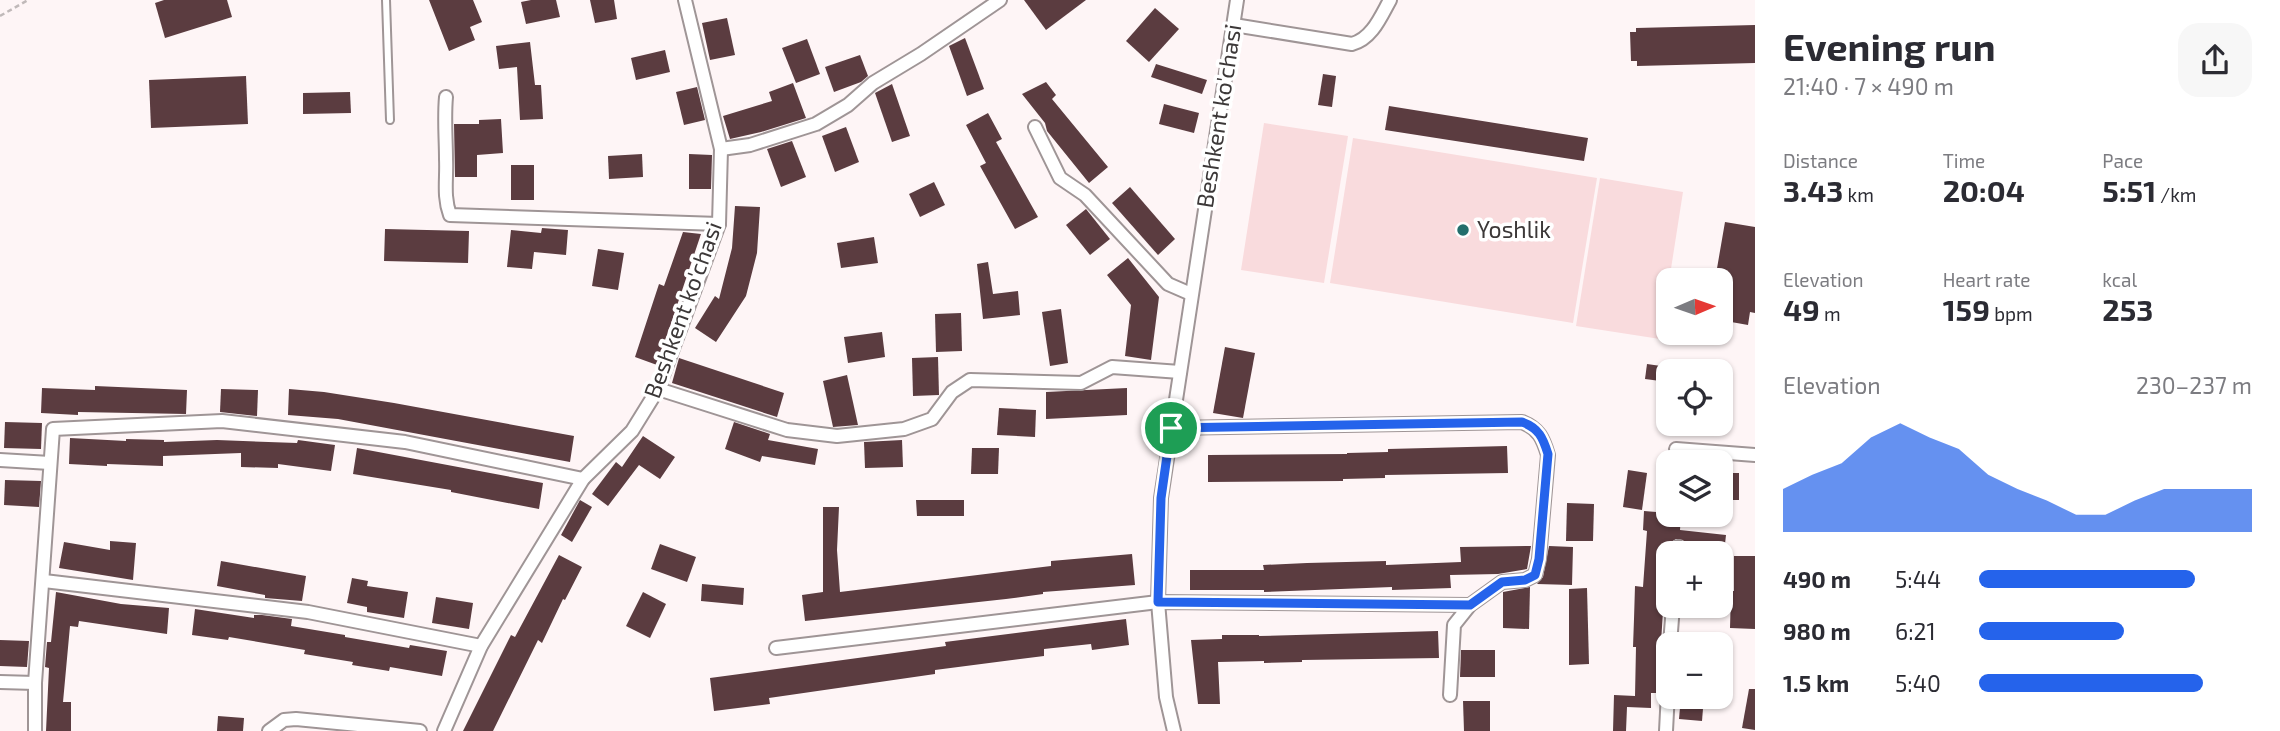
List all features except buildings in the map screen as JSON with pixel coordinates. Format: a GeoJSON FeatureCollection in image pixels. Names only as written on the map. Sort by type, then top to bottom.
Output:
{"type":"FeatureCollection","features":[{"type":"Feature","properties":{"kind":"street","name":"Beshkent ko'chasi"},"geometry":{"type":"LineString","coordinates":[[444,731],[481,646],[583,479],[632,431],[658,389],[719,224],[721,149],[685,0]]}},
{"type":"Feature","properties":{"kind":"street"},"geometry":{"type":"LineString","coordinates":[[721,149],[750,145],[816,124],[848,105],[873,83],[1000,0]]}},
{"type":"Feature","properties":{"kind":"street","name":"Beshkent ko'chasi"},"geometry":{"type":"LineString","coordinates":[[1174,731],[1166,697],[1158,602],[1161,498],[1237,0]]}},
{"type":"Feature","properties":{"kind":"street"},"geometry":{"type":"LineString","coordinates":[[1234,25],[1352,44],[1360,42],[1371,33],[1391,0]]}},
{"type":"Feature","properties":{"kind":"street"},"geometry":{"type":"LineString","coordinates":[[446,97],[443,121],[447,161],[445,201],[450,215],[719,224]]}},
{"type":"Feature","properties":{"kind":"street"},"geometry":{"type":"LineString","coordinates":[[1035,127],[1059,178],[1085,195],[1168,284],[1191,294]]}},
{"type":"Feature","properties":{"kind":"street"},"geometry":{"type":"LineString","coordinates":[[658,389],[787,430],[837,436],[904,429],[932,419],[951,392],[970,380],[1081,383],[1112,367],[1180,372]]}},
{"type":"Feature","properties":{"kind":"street"},"geometry":{"type":"LineString","coordinates":[[35,731],[35,683],[53,429],[222,421],[405,442],[583,479]]}},
{"type":"Feature","properties":{"kind":"street"},"geometry":{"type":"LineString","coordinates":[[1171,428],[1522,422],[1534,427],[1543,439],[1548,454],[1539,559],[1535,575],[1525,580],[1502,582],[1470,605],[1454,625],[1450,695]]}},
{"type":"Feature","properties":{"kind":"street"},"geometry":{"type":"LineString","coordinates":[[1676,449],[1755,455]]}},
{"type":"Feature","properties":{"kind":"street"},"geometry":{"type":"LineString","coordinates":[[0,460],[50,463]]}},
{"type":"Feature","properties":{"kind":"street"},"geometry":{"type":"LineString","coordinates":[[44,581],[308,612],[481,646]]}},
{"type":"Feature","properties":{"kind":"street"},"geometry":{"type":"LineString","coordinates":[[776,648],[1158,602],[1470,605]]}},
{"type":"Feature","properties":{"kind":"street"},"geometry":{"type":"LineString","coordinates":[[0,682],[35,683]]}},
{"type":"Feature","properties":{"kind":"street"},"geometry":{"type":"LineString","coordinates":[[1666,731],[1667,709]]}},
{"type":"Feature","properties":{"kind":"street"},"geometry":{"type":"LineString","coordinates":[[269,731],[284,720],[296,719],[420,731]]}},
{"type":"Feature","properties":{"kind":"lane"},"geometry":{"type":"LineString","coordinates":[[386,0],[390,120]]}},
{"type":"Feature","properties":{"kind":"path"},"geometry":{"type":"LineString","coordinates":[[0,16],[28,0]]}},
{"type":"Feature","properties":{"kind":"shaded area"},"geometry":{"type":"Polygon","coordinates":[[[1264,123],[1348,136],[1324,283],[1241,270],[1264,123]]]}},
{"type":"Feature","properties":{"kind":"shaded area","name":"Yoshlik"},"geometry":{"type":"Polygon","coordinates":[[[1353,138],[1597,178],[1573,323],[1330,283],[1353,138]]]}},
{"type":"Feature","properties":{"kind":"shaded area"},"geometry":{"type":"Polygon","coordinates":[[[1600,178],[1683,192],[1671,268],[1656,268],[1656,338],[1576,326],[1600,178]]]}},
{"type":"Feature","properties":{"kind":"place","name":"Yoshlik"},"geometry":{"type":"Point","coordinates":[1463,230]}},
{"type":"Feature","properties":{"kind":"route"},"geometry":{"type":"LineString","coordinates":[[1522,422],[1534,427],[1543,439],[1548,454],[1539,559],[1535,575],[1525,580],[1502,582],[1470,605],[1158,602],[1161,498],[1171,428],[1522,422]]}}]}
